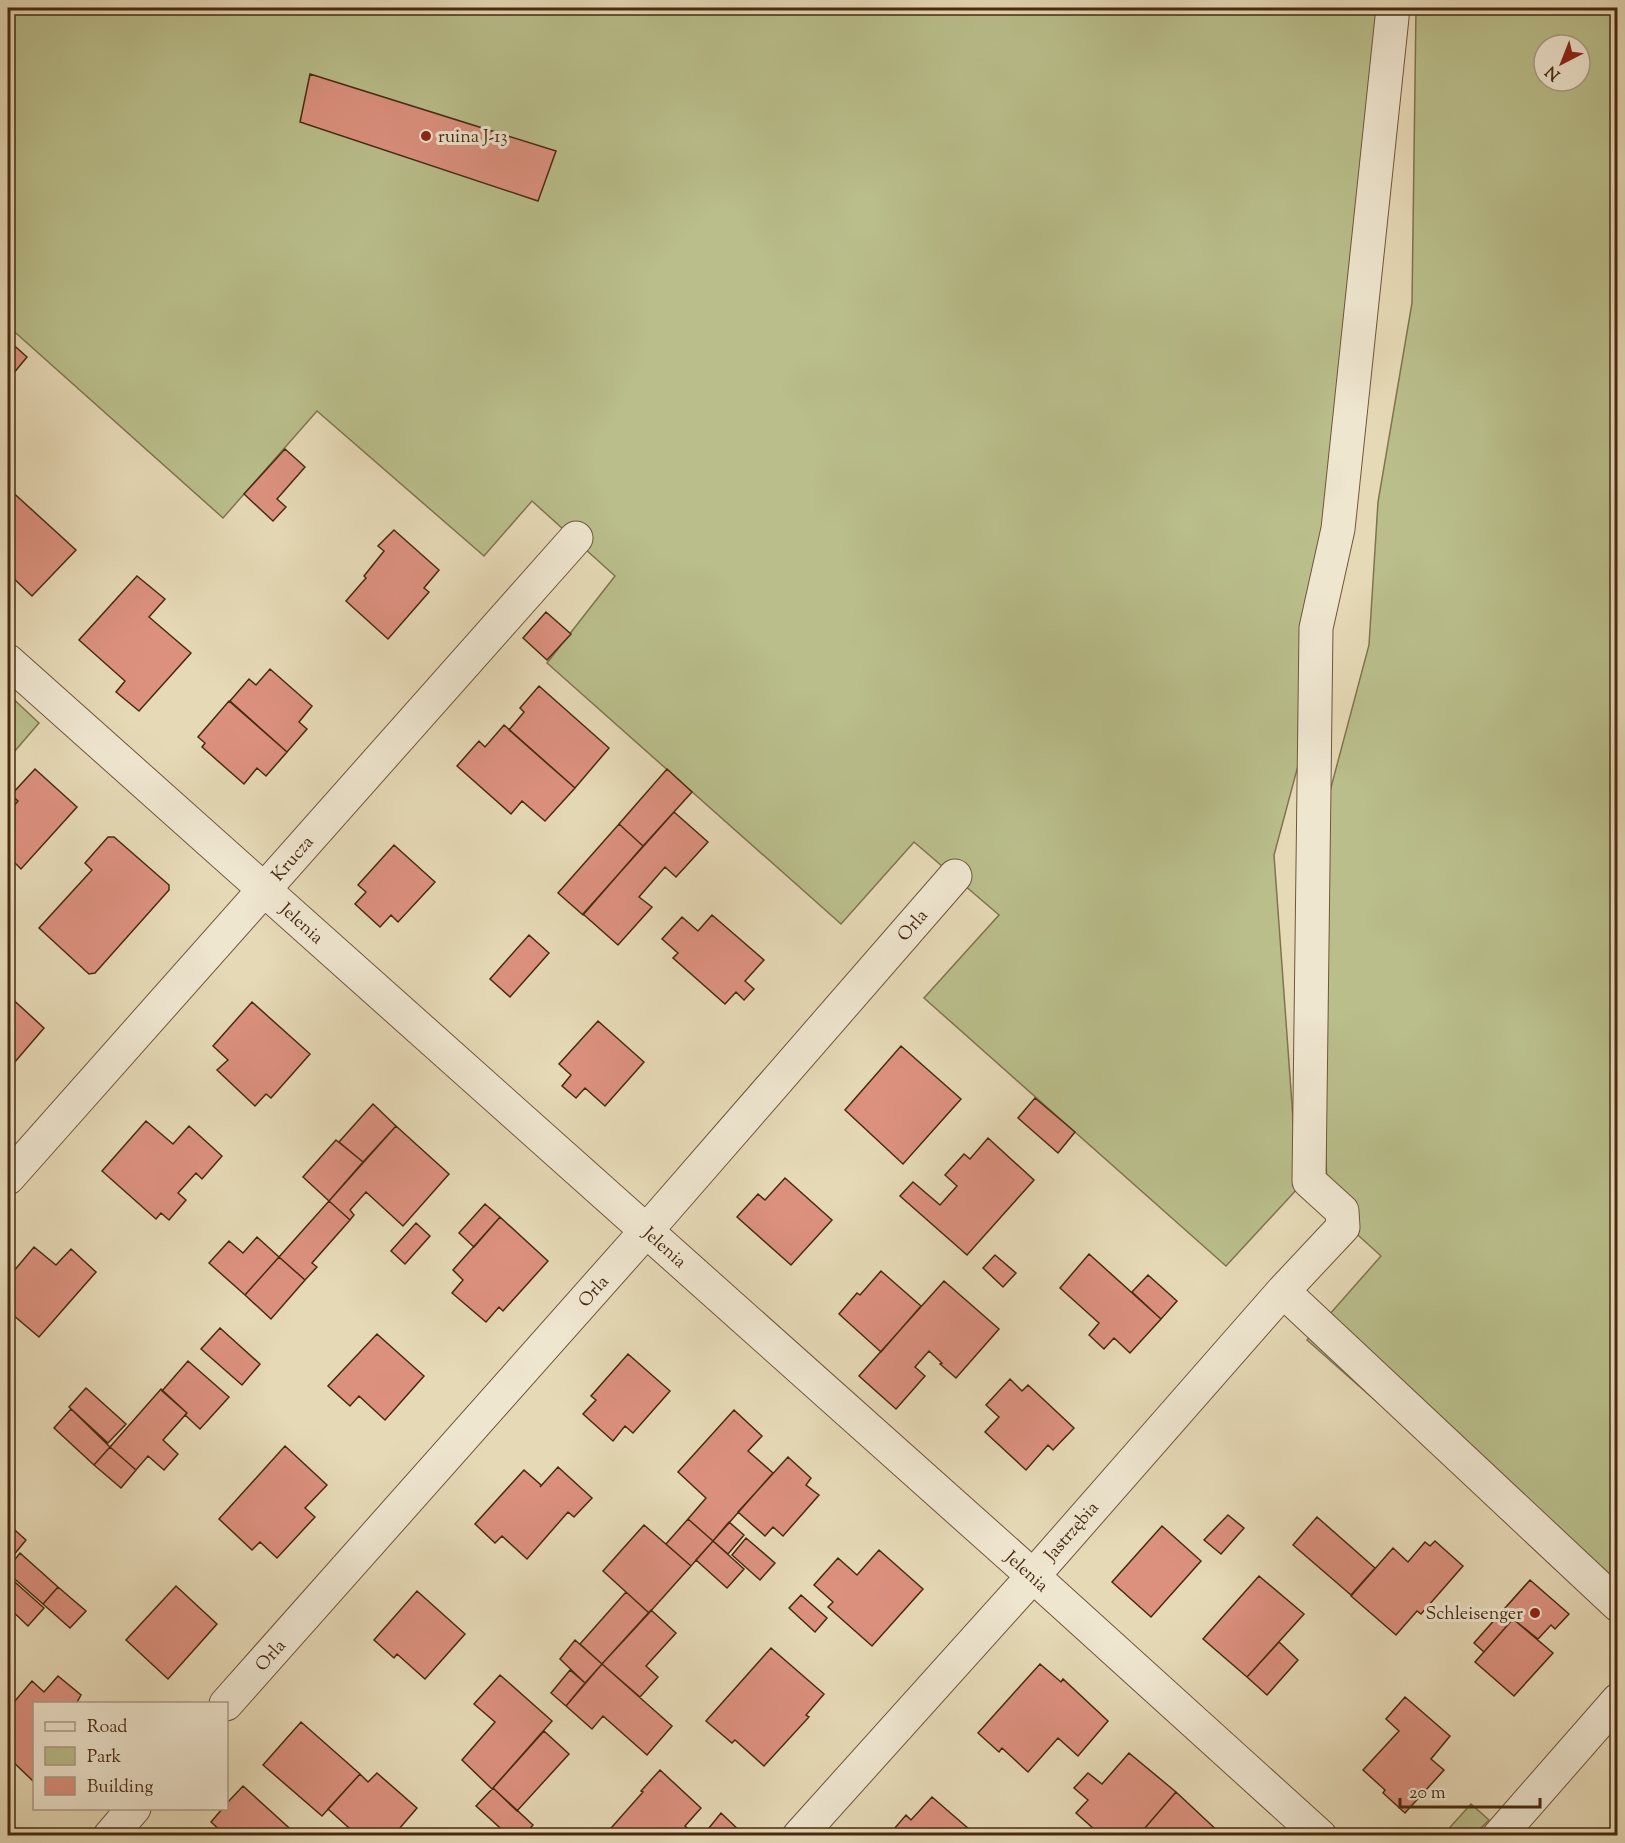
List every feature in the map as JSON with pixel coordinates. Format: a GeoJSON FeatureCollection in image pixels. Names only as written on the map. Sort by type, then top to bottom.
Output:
{"type":"FeatureCollection","features":[{"type":"Feature","properties":{"kind":"street","name":"Jastrzębia"},"geometry":{"type":"LineString","coordinates":[[799,1836],[1283,1291],[1343,1227],[1342,1211],[1309,1181],[1316,628],[1338,529],[1392,8]]}},
{"type":"Feature","properties":{"kind":"street","name":"Krucza"},"geometry":{"type":"LineString","coordinates":[[8,1178],[576,538]]}},
{"type":"Feature","properties":{"kind":"street","name":"Jelenia"},"geometry":{"type":"LineString","coordinates":[[8,661],[1033,1575],[1320,1836]]}},
{"type":"Feature","properties":{"kind":"street","name":"Orla"},"geometry":{"type":"LineString","coordinates":[[228,1702],[647,1230],[955,876]]}},
{"type":"Feature","properties":{"kind":"street"},"geometry":{"type":"LineString","coordinates":[[1283,1291],[1617,1605]]}},
{"type":"Feature","properties":{"kind":"street"},"geometry":{"type":"LineString","coordinates":[[1499,1836],[1617,1700]]}},
{"type":"Feature","properties":{"kind":"street"},"geometry":{"type":"LineString","coordinates":[[110,1836],[133,1810]]}},
{"type":"Feature","properties":{"kind":"green space"},"geometry":{"type":"Polygon","coordinates":[[[8,8],[1377,8],[1330,527],[1332,639],[1274,855],[1298,1188],[1226,1266],[924,998],[999,915],[914,842],[841,924],[547,663],[615,576],[532,501],[484,556],[317,411],[223,518],[8,326],[8,8]]]}},
{"type":"Feature","properties":{"kind":"green space"},"geometry":{"type":"Polygon","coordinates":[[[1416,8],[1617,8],[1617,1598],[1609,1607],[1307,1340],[1381,1256],[1328,1208],[1313,855],[1369,645],[1378,502],[1412,303],[1416,8]]]}},
{"type":"Feature","properties":{"kind":"green space"},"geometry":{"type":"Polygon","coordinates":[[[8,694],[39,723],[8,759],[8,694]]]}},
{"type":"Feature","properties":{"kind":"green space"},"geometry":{"type":"Polygon","coordinates":[[[1471,1804],[1489,1820],[1474,1835],[1443,1835],[1471,1804]]]}},
{"type":"Feature","properties":{"kind":"building","name":"ruina J-13"},"geometry":{"type":"Polygon","coordinates":[[[310,74],[556,151],[538,201],[300,122],[310,74]]]}},
{"type":"Feature","properties":{"kind":"building"},"geometry":{"type":"Polygon","coordinates":[[[8,340],[27,357],[8,380],[8,340]]]}},
{"type":"Feature","properties":{"kind":"building"},"geometry":{"type":"Polygon","coordinates":[[[285,449],[305,467],[277,499],[286,507],[273,521],[244,494],[285,449]]]}},
{"type":"Feature","properties":{"kind":"building"},"geometry":{"type":"Polygon","coordinates":[[[8,488],[76,550],[32,596],[8,573],[8,488]]]}},
{"type":"Feature","properties":{"kind":"building"},"geometry":{"type":"Polygon","coordinates":[[[394,530],[439,570],[424,588],[429,592],[388,639],[346,601],[366,578],[364,576],[384,551],[378,546],[394,530]]]}},
{"type":"Feature","properties":{"kind":"building"},"geometry":{"type":"Polygon","coordinates":[[[137,576],[165,599],[149,617],[191,653],[139,711],[116,692],[125,681],[79,640],[137,576]]]}},
{"type":"Feature","properties":{"kind":"building"},"geometry":{"type":"Polygon","coordinates":[[[546,612],[571,634],[547,660],[523,638],[546,612]]]}},
{"type":"Feature","properties":{"kind":"building"},"geometry":{"type":"Polygon","coordinates":[[[270,669],[312,706],[299,722],[307,729],[287,752],[230,701],[249,679],[256,685],[270,669]]]}},
{"type":"Feature","properties":{"kind":"building"},"geometry":{"type":"Polygon","coordinates":[[[539,686],[609,748],[575,788],[509,730],[524,712],[520,708],[539,686]]]}},
{"type":"Feature","properties":{"kind":"building"},"geometry":{"type":"Polygon","coordinates":[[[229,701],[287,752],[266,776],[257,768],[244,784],[202,747],[205,743],[198,737],[229,701]]]}},
{"type":"Feature","properties":{"kind":"building"},"geometry":{"type":"Polygon","coordinates":[[[504,725],[575,788],[545,821],[522,801],[511,814],[457,766],[479,741],[485,747],[504,725]]]}},
{"type":"Feature","properties":{"kind":"building"},"geometry":{"type":"Polygon","coordinates":[[[35,769],[77,807],[21,869],[8,856],[8,812],[18,801],[11,795],[35,769]]]}},
{"type":"Feature","properties":{"kind":"building"},"geometry":{"type":"Polygon","coordinates":[[[667,769],[692,792],[643,846],[619,824],[667,769]]]}},
{"type":"Feature","properties":{"kind":"building"},"geometry":{"type":"Polygon","coordinates":[[[8,792],[18,801],[8,812],[8,792]]]}},
{"type":"Feature","properties":{"kind":"building"},"geometry":{"type":"Polygon","coordinates":[[[674,812],[708,842],[676,877],[665,867],[639,897],[652,907],[618,945],[583,914],[674,812]]]}},
{"type":"Feature","properties":{"kind":"building"},"geometry":{"type":"Polygon","coordinates":[[[619,824],[643,846],[583,915],[558,893],[619,824]]]}},
{"type":"Feature","properties":{"kind":"building"},"geometry":{"type":"Polygon","coordinates":[[[108,837],[114,837],[169,885],[169,890],[95,973],[89,974],[39,928],[92,870],[85,863],[108,837]]]}},
{"type":"Feature","properties":{"kind":"building"},"geometry":{"type":"Polygon","coordinates":[[[394,845],[435,882],[398,922],[391,915],[380,927],[355,904],[366,892],[358,885],[394,845]]]}},
{"type":"Feature","properties":{"kind":"building"},"geometry":{"type":"Polygon","coordinates":[[[712,915],[764,960],[745,981],[754,989],[744,1000],[736,992],[725,1004],[673,958],[678,953],[662,939],[682,917],[698,931],[712,915]]]}},
{"type":"Feature","properties":{"kind":"building"},"geometry":{"type":"Polygon","coordinates":[[[529,935],[549,953],[510,997],[490,979],[529,935]]]}},
{"type":"Feature","properties":{"kind":"building"},"geometry":{"type":"Polygon","coordinates":[[[8,995],[44,1028],[8,1070],[8,995]]]}},
{"type":"Feature","properties":{"kind":"building"},"geometry":{"type":"Polygon","coordinates":[[[252,1002],[310,1054],[271,1098],[266,1094],[255,1106],[217,1070],[228,1060],[213,1046],[252,1002]]]}},
{"type":"Feature","properties":{"kind":"building"},"geometry":{"type":"Polygon","coordinates":[[[598,1021],[644,1062],[605,1106],[585,1088],[576,1098],[562,1086],[571,1075],[559,1064],[598,1021]]]}},
{"type":"Feature","properties":{"kind":"building"},"geometry":{"type":"Polygon","coordinates":[[[901,1046],[961,1099],[903,1164],[845,1110],[901,1046]]]}},
{"type":"Feature","properties":{"kind":"building"},"geometry":{"type":"Polygon","coordinates":[[[1035,1098],[1075,1132],[1058,1153],[1018,1118],[1035,1098]]]}},
{"type":"Feature","properties":{"kind":"building"},"geometry":{"type":"Polygon","coordinates":[[[373,1104],[396,1126],[363,1162],[339,1142],[373,1104]]]}},
{"type":"Feature","properties":{"kind":"building"},"geometry":{"type":"Polygon","coordinates":[[[146,1121],[173,1144],[189,1126],[222,1156],[202,1179],[196,1173],[178,1193],[186,1200],[169,1220],[161,1213],[156,1219],[102,1171],[146,1121]]]}},
{"type":"Feature","properties":{"kind":"building"},"geometry":{"type":"Polygon","coordinates":[[[396,1126],[449,1174],[403,1226],[366,1192],[350,1210],[354,1215],[350,1220],[329,1201],[396,1126]]]}},
{"type":"Feature","properties":{"kind":"building"},"geometry":{"type":"Polygon","coordinates":[[[988,1138],[1034,1180],[967,1255],[900,1196],[913,1182],[940,1205],[957,1186],[945,1175],[964,1154],[970,1159],[988,1138]]]}},
{"type":"Feature","properties":{"kind":"building"},"geometry":{"type":"Polygon","coordinates":[[[336,1140],[363,1162],[329,1201],[303,1177],[336,1140]]]}},
{"type":"Feature","properties":{"kind":"building"},"geometry":{"type":"Polygon","coordinates":[[[785,1178],[832,1220],[791,1265],[737,1217],[758,1194],[765,1200],[785,1178]]]}},
{"type":"Feature","properties":{"kind":"building"},"geometry":{"type":"Polygon","coordinates":[[[329,1201],[350,1220],[312,1263],[317,1267],[305,1280],[279,1257],[329,1201]]]}},
{"type":"Feature","properties":{"kind":"building"},"geometry":{"type":"Polygon","coordinates":[[[485,1204],[500,1217],[474,1247],[459,1233],[485,1204]]]}},
{"type":"Feature","properties":{"kind":"building"},"geometry":{"type":"Polygon","coordinates":[[[500,1217],[548,1261],[503,1311],[499,1307],[486,1322],[452,1293],[463,1280],[453,1270],[500,1217]]]}},
{"type":"Feature","properties":{"kind":"building"},"geometry":{"type":"Polygon","coordinates":[[[416,1223],[430,1236],[405,1264],[391,1251],[416,1223]]]}},
{"type":"Feature","properties":{"kind":"building"},"geometry":{"type":"Polygon","coordinates":[[[257,1237],[279,1257],[245,1295],[209,1263],[229,1241],[243,1253],[257,1237]]]}},
{"type":"Feature","properties":{"kind":"building"},"geometry":{"type":"Polygon","coordinates":[[[34,1247],[56,1265],[71,1249],[96,1272],[39,1337],[13,1315],[11,1317],[8,1315],[8,1278],[34,1247]]]}},
{"type":"Feature","properties":{"kind":"building"},"geometry":{"type":"Polygon","coordinates":[[[1089,1254],[1161,1319],[1130,1353],[1114,1338],[1104,1349],[1089,1335],[1099,1323],[1060,1288],[1089,1254]]]}},
{"type":"Feature","properties":{"kind":"building"},"geometry":{"type":"Polygon","coordinates":[[[995,1255],[1016,1273],[1003,1287],[983,1268],[995,1255]]]}},
{"type":"Feature","properties":{"kind":"building"},"geometry":{"type":"Polygon","coordinates":[[[279,1257],[305,1280],[271,1319],[245,1295],[279,1257]]]}},
{"type":"Feature","properties":{"kind":"building"},"geometry":{"type":"Polygon","coordinates":[[[881,1271],[921,1306],[881,1352],[839,1314],[881,1271]]]}},
{"type":"Feature","properties":{"kind":"building"},"geometry":{"type":"Polygon","coordinates":[[[1148,1275],[1177,1301],[1161,1319],[1132,1292],[1148,1275]]]}},
{"type":"Feature","properties":{"kind":"building"},"geometry":{"type":"Polygon","coordinates":[[[944,1281],[999,1329],[956,1378],[929,1351],[915,1367],[925,1376],[896,1409],[859,1376],[944,1281]]]}},
{"type":"Feature","properties":{"kind":"building"},"geometry":{"type":"Polygon","coordinates":[[[220,1328],[260,1364],[242,1385],[201,1349],[220,1328]]]}},
{"type":"Feature","properties":{"kind":"building"},"geometry":{"type":"Polygon","coordinates":[[[377,1334],[424,1376],[385,1420],[359,1396],[350,1406],[328,1386],[377,1334]]]}},
{"type":"Feature","properties":{"kind":"building"},"geometry":{"type":"Polygon","coordinates":[[[628,1354],[670,1391],[633,1433],[625,1426],[613,1441],[583,1414],[596,1400],[591,1396],[628,1354]]]}},
{"type":"Feature","properties":{"kind":"building"},"geometry":{"type":"Polygon","coordinates":[[[188,1361],[229,1397],[200,1429],[185,1415],[187,1413],[162,1391],[188,1361]]]}},
{"type":"Feature","properties":{"kind":"building"},"geometry":{"type":"Polygon","coordinates":[[[1010,1379],[1022,1391],[1028,1385],[1074,1428],[1053,1450],[1048,1445],[1026,1470],[985,1432],[999,1417],[986,1405],[1010,1379]]]}},
{"type":"Feature","properties":{"kind":"building"},"geometry":{"type":"Polygon","coordinates":[[[86,1388],[126,1424],[108,1443],[69,1407],[86,1388]]]}},
{"type":"Feature","properties":{"kind":"building"},"geometry":{"type":"Polygon","coordinates":[[[161,1389],[187,1413],[163,1440],[178,1454],[164,1470],[148,1456],[136,1470],[110,1447],[161,1389]]]}},
{"type":"Feature","properties":{"kind":"building"},"geometry":{"type":"Polygon","coordinates":[[[71,1409],[110,1447],[94,1465],[54,1428],[71,1409]]]}},
{"type":"Feature","properties":{"kind":"building"},"geometry":{"type":"Polygon","coordinates":[[[734,1410],[762,1436],[748,1451],[773,1473],[713,1541],[688,1519],[706,1498],[678,1472],[734,1410]]]}},
{"type":"Feature","properties":{"kind":"building"},"geometry":{"type":"Polygon","coordinates":[[[285,1446],[327,1485],[305,1508],[315,1517],[277,1558],[260,1542],[252,1550],[219,1519],[285,1446]]]}},
{"type":"Feature","properties":{"kind":"building"},"geometry":{"type":"Polygon","coordinates":[[[110,1447],[136,1470],[121,1488],[94,1465],[110,1447]]]}},
{"type":"Feature","properties":{"kind":"building"},"geometry":{"type":"Polygon","coordinates":[[[788,1457],[811,1478],[806,1485],[819,1495],[783,1536],[773,1527],[765,1536],[738,1512],[788,1457]]]}},
{"type":"Feature","properties":{"kind":"building"},"geometry":{"type":"Polygon","coordinates":[[[558,1467],[592,1498],[574,1517],[568,1512],[527,1559],[502,1536],[495,1543],[475,1524],[524,1470],[541,1485],[540,1487],[558,1467]]]}},
{"type":"Feature","properties":{"kind":"building"},"geometry":{"type":"Polygon","coordinates":[[[1228,1515],[1244,1528],[1221,1554],[1204,1540],[1228,1515]]]}},
{"type":"Feature","properties":{"kind":"building"},"geometry":{"type":"Polygon","coordinates":[[[1317,1517],[1375,1568],[1351,1595],[1293,1545],[1317,1517]]]}},
{"type":"Feature","properties":{"kind":"building"},"geometry":{"type":"Polygon","coordinates":[[[688,1519],[713,1541],[691,1566],[666,1544],[688,1519]]]}},
{"type":"Feature","properties":{"kind":"building"},"geometry":{"type":"Polygon","coordinates":[[[729,1522],[744,1535],[728,1554],[713,1541],[729,1522]]]}},
{"type":"Feature","properties":{"kind":"building"},"geometry":{"type":"Polygon","coordinates":[[[8,1524],[26,1540],[8,1562],[8,1524]]]}},
{"type":"Feature","properties":{"kind":"building"},"geometry":{"type":"Polygon","coordinates":[[[644,1525],[691,1566],[649,1613],[603,1571],[644,1525]]]}},
{"type":"Feature","properties":{"kind":"building"},"geometry":{"type":"Polygon","coordinates":[[[1162,1526],[1201,1561],[1151,1617],[1112,1582],[1162,1526]]]}},
{"type":"Feature","properties":{"kind":"building"},"geometry":{"type":"Polygon","coordinates":[[[746,1538],[775,1563],[760,1580],[732,1555],[746,1538]]]}},
{"type":"Feature","properties":{"kind":"building"},"geometry":{"type":"Polygon","coordinates":[[[713,1541],[744,1569],[727,1588],[696,1560],[713,1541]]]}},
{"type":"Feature","properties":{"kind":"building"},"geometry":{"type":"Polygon","coordinates":[[[1435,1541],[1463,1566],[1421,1614],[1417,1611],[1396,1635],[1351,1596],[1393,1548],[1408,1562],[1425,1542],[1430,1546],[1435,1541]]]}},
{"type":"Feature","properties":{"kind":"building"},"geometry":{"type":"Polygon","coordinates":[[[879,1550],[923,1589],[872,1646],[828,1607],[833,1602],[814,1585],[838,1558],[857,1575],[879,1550]]]}},
{"type":"Feature","properties":{"kind":"building"},"geometry":{"type":"Polygon","coordinates":[[[20,1553],[58,1587],[43,1604],[8,1573],[8,1568],[20,1553]]]}},
{"type":"Feature","properties":{"kind":"building"},"geometry":{"type":"Polygon","coordinates":[[[8,1576],[44,1608],[28,1626],[8,1607],[8,1576]]]}},
{"type":"Feature","properties":{"kind":"building"},"geometry":{"type":"Polygon","coordinates":[[[1259,1576],[1304,1614],[1247,1677],[1203,1639],[1259,1576]]]}},
{"type":"Feature","properties":{"kind":"building"},"geometry":{"type":"Polygon","coordinates":[[[1530,1580],[1569,1614],[1555,1629],[1551,1625],[1538,1639],[1513,1619],[1484,1652],[1474,1643],[1530,1580]]]}},
{"type":"Feature","properties":{"kind":"building"},"geometry":{"type":"Polygon","coordinates":[[[176,1586],[217,1624],[168,1679],[126,1640],[176,1586]]]}},
{"type":"Feature","properties":{"kind":"building"},"geometry":{"type":"Polygon","coordinates":[[[58,1587],[86,1611],[70,1628],[43,1604],[58,1587]]]}},
{"type":"Feature","properties":{"kind":"building"},"geometry":{"type":"Polygon","coordinates":[[[417,1591],[465,1634],[425,1679],[397,1654],[394,1658],[374,1640],[417,1591]]]}},
{"type":"Feature","properties":{"kind":"building"},"geometry":{"type":"Polygon","coordinates":[[[626,1592],[649,1613],[602,1664],[580,1644],[626,1592]]]}},
{"type":"Feature","properties":{"kind":"building"},"geometry":{"type":"Polygon","coordinates":[[[801,1595],[827,1618],[815,1632],[789,1608],[801,1595]]]}},
{"type":"Feature","properties":{"kind":"building"},"geometry":{"type":"Polygon","coordinates":[[[651,1610],[676,1633],[646,1666],[658,1677],[640,1697],[602,1664],[651,1610]]]}},
{"type":"Feature","properties":{"kind":"building"},"geometry":{"type":"Polygon","coordinates":[[[1513,1619],[1553,1653],[1514,1696],[1475,1662],[1513,1619]]]}},
{"type":"Feature","properties":{"kind":"building"},"geometry":{"type":"Polygon","coordinates":[[[575,1640],[602,1664],[585,1683],[560,1659],[575,1640]]]}},
{"type":"Feature","properties":{"kind":"building"},"geometry":{"type":"Polygon","coordinates":[[[1279,1642],[1298,1660],[1267,1695],[1247,1677],[1279,1642]]]}},
{"type":"Feature","properties":{"kind":"building"},"geometry":{"type":"Polygon","coordinates":[[[771,1648],[824,1694],[806,1715],[809,1717],[764,1766],[735,1740],[732,1743],[706,1721],[771,1648]]]}},
{"type":"Feature","properties":{"kind":"building"},"geometry":{"type":"Polygon","coordinates":[[[602,1664],[672,1726],[647,1755],[603,1716],[592,1729],[566,1706],[602,1664]]]}},
{"type":"Feature","properties":{"kind":"building"},"geometry":{"type":"Polygon","coordinates":[[[1040,1664],[1061,1682],[1063,1679],[1108,1721],[1078,1756],[1058,1738],[1028,1772],[1002,1748],[999,1752],[978,1733],[1040,1664]]]}},
{"type":"Feature","properties":{"kind":"building"},"geometry":{"type":"Polygon","coordinates":[[[570,1670],[585,1683],[566,1706],[551,1693],[570,1670]]]}},
{"type":"Feature","properties":{"kind":"building"},"geometry":{"type":"Polygon","coordinates":[[[500,1675],[552,1721],[492,1789],[462,1760],[495,1722],[474,1704],[500,1675]]]}},
{"type":"Feature","properties":{"kind":"building"},"geometry":{"type":"Polygon","coordinates":[[[58,1676],[81,1695],[77,1702],[33,1702],[33,1781],[8,1757],[8,1709],[32,1681],[44,1692],[58,1676]]]}},
{"type":"Feature","properties":{"kind":"building"},"geometry":{"type":"Polygon","coordinates":[[[1405,1697],[1450,1736],[1431,1759],[1444,1770],[1405,1813],[1363,1770],[1399,1731],[1386,1719],[1405,1697]]]}},
{"type":"Feature","properties":{"kind":"building"},"geometry":{"type":"Polygon","coordinates":[[[301,1722],[360,1774],[322,1816],[263,1765],[301,1722]]]}},
{"type":"Feature","properties":{"kind":"building"},"geometry":{"type":"Polygon","coordinates":[[[544,1731],[569,1754],[517,1811],[493,1788],[544,1731]]]}},
{"type":"Feature","properties":{"kind":"building"},"geometry":{"type":"Polygon","coordinates":[[[1129,1753],[1176,1792],[1138,1836],[1097,1836],[1095,1830],[1076,1813],[1088,1800],[1074,1788],[1088,1773],[1102,1784],[1129,1753]]]}},
{"type":"Feature","properties":{"kind":"building"},"geometry":{"type":"Polygon","coordinates":[[[660,1770],[701,1808],[685,1826],[696,1836],[604,1836],[643,1792],[641,1791],[660,1770]]]}},
{"type":"Feature","properties":{"kind":"building"},"geometry":{"type":"Polygon","coordinates":[[[377,1773],[417,1808],[393,1836],[358,1836],[328,1809],[360,1774],[368,1782],[377,1773]]]}},
{"type":"Feature","properties":{"kind":"building"},"geometry":{"type":"Polygon","coordinates":[[[243,1786],[298,1836],[226,1836],[211,1822],[221,1810],[228,1810],[228,1802],[243,1786]]]}},
{"type":"Feature","properties":{"kind":"building"},"geometry":{"type":"Polygon","coordinates":[[[493,1788],[533,1825],[523,1836],[509,1836],[476,1806],[493,1788]]]}},
{"type":"Feature","properties":{"kind":"building"},"geometry":{"type":"Polygon","coordinates":[[[1176,1792],[1222,1835],[1222,1836],[1138,1836],[1176,1792]]]}},
{"type":"Feature","properties":{"kind":"building"},"geometry":{"type":"Polygon","coordinates":[[[932,1797],[977,1836],[888,1836],[906,1815],[911,1820],[932,1797]]]}},
{"type":"Feature","properties":{"kind":"building"},"geometry":{"type":"Polygon","coordinates":[[[721,1813],[745,1836],[718,1836],[709,1828],[721,1813]]]}},
{"type":"Feature","properties":{"kind":"place","name":"ruina J-13"},"geometry":{"type":"Point","coordinates":[426,136]}},
{"type":"Feature","properties":{"kind":"place","name":"Schleisenger"},"geometry":{"type":"Point","coordinates":[1535,1613]}}]}
